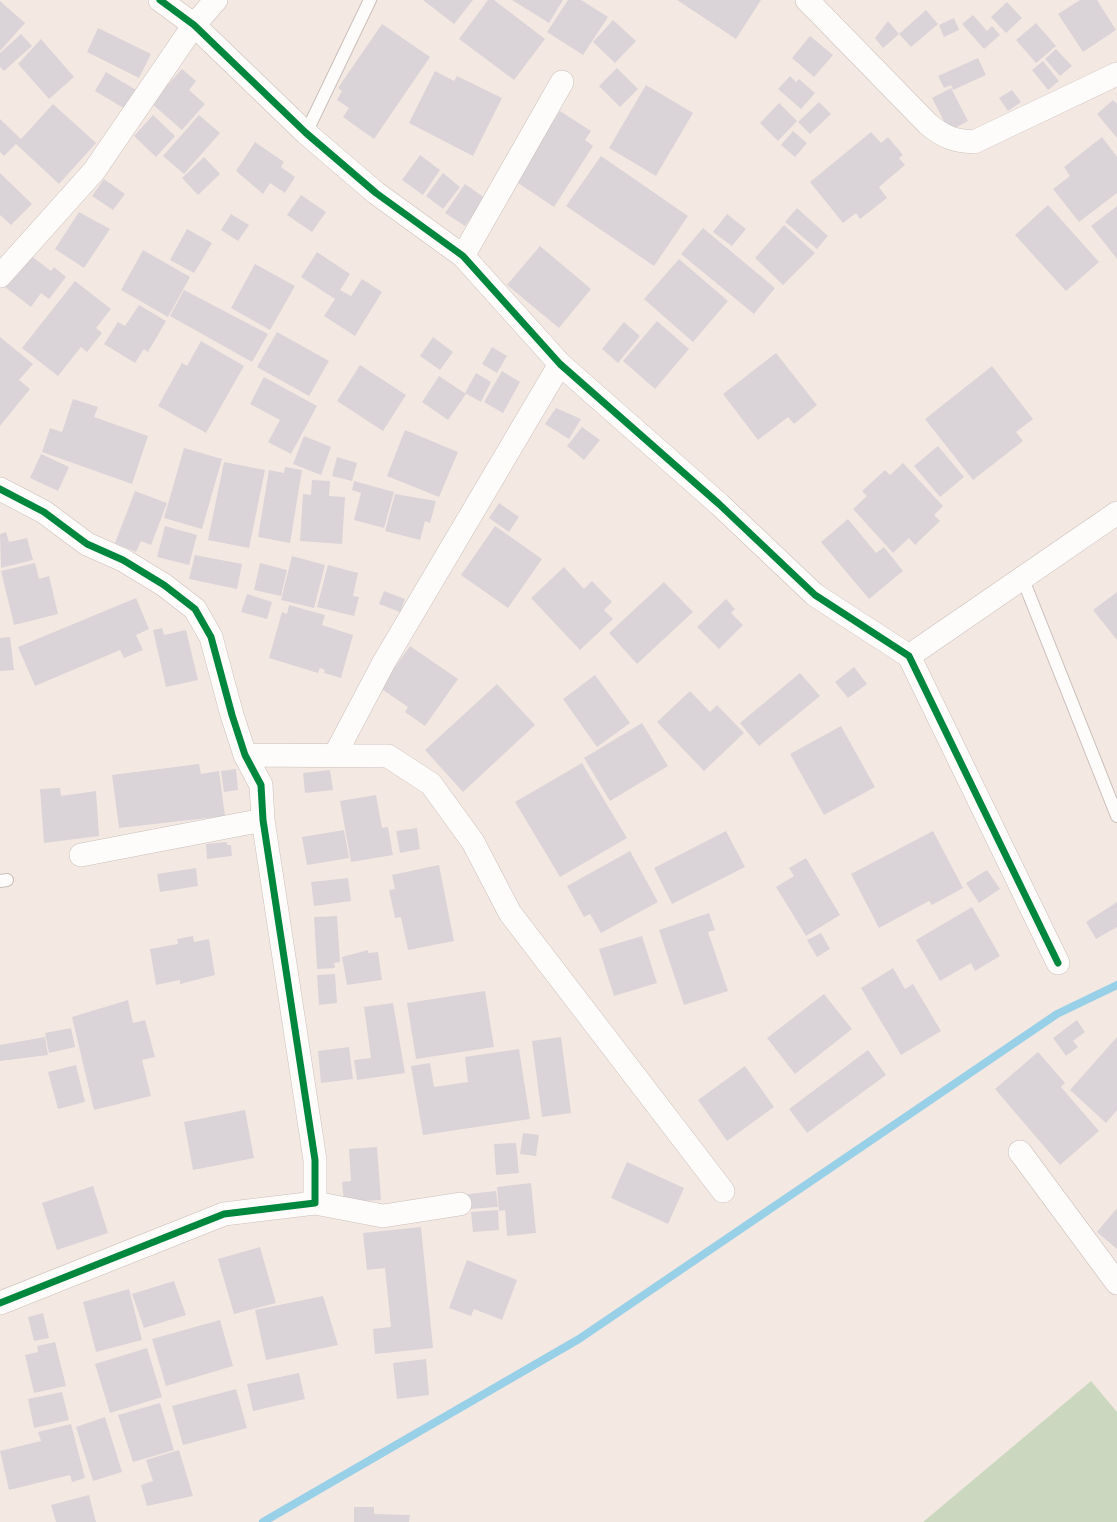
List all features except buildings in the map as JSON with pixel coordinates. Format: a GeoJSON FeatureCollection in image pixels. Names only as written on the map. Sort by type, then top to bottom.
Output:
{"type":"FeatureCollection","features":[{"type":"Feature","properties":{"kind":"street"},"geometry":{"type":"LineString","coordinates":[[160,0],[194,26],[306,133],[376,193],[463,257],[559,364],[719,504],[815,595],[909,656],[1058,963]]}},
{"type":"Feature","properties":{"kind":"street"},"geometry":{"type":"LineString","coordinates":[[0,276],[94,171],[194,26],[216,0]]}},
{"type":"Feature","properties":{"kind":"street"},"geometry":{"type":"LineString","coordinates":[[807,0],[928,124],[940,135],[957,141],[974,142],[1117,74]]}},
{"type":"Feature","properties":{"kind":"street"},"geometry":{"type":"LineString","coordinates":[[463,257],[562,82]]}},
{"type":"Feature","properties":{"kind":"street"},"geometry":{"type":"LineString","coordinates":[[336,753],[384,662],[559,364]]}},
{"type":"Feature","properties":{"kind":"street"},"geometry":{"type":"LineString","coordinates":[[0,489],[44,512],[87,544],[123,560],[164,585],[195,609],[211,637],[245,755],[261,785],[263,820],[315,1160],[315,1203]]}},
{"type":"Feature","properties":{"kind":"street"},"geometry":{"type":"LineString","coordinates":[[909,656],[1117,513]]}},
{"type":"Feature","properties":{"kind":"street"},"geometry":{"type":"LineString","coordinates":[[245,755],[388,755],[431,784],[473,842],[510,913],[723,1191]]}},
{"type":"Feature","properties":{"kind":"street"},"geometry":{"type":"LineString","coordinates":[[81,855],[263,820]]}},
{"type":"Feature","properties":{"kind":"street"},"geometry":{"type":"LineString","coordinates":[[1020,1152],[1117,1283]]}},
{"type":"Feature","properties":{"kind":"street"},"geometry":{"type":"LineString","coordinates":[[0,1303],[224,1214],[315,1203],[383,1216],[460,1204]]}},
{"type":"Feature","properties":{"kind":"lane"},"geometry":{"type":"LineString","coordinates":[[306,133],[370,0]]}},
{"type":"Feature","properties":{"kind":"lane"},"geometry":{"type":"LineString","coordinates":[[1022,577],[1117,816]]}},
{"type":"Feature","properties":{"kind":"green space"},"geometry":{"type":"Polygon","coordinates":[[[1091,1381],[1117,1412],[1117,1522],[923,1522],[1091,1381]]]}},
{"type":"Feature","properties":{"kind":"waterway"},"geometry":{"type":"LineString","coordinates":[[263,1522],[579,1339],[1057,1014],[1117,985]]}},
{"type":"Feature","properties":{"kind":"cycle path"},"geometry":{"type":"LineString","coordinates":[[160,0],[194,25],[306,133],[376,193],[463,256],[560,364],[719,504],[815,595],[909,656],[1058,963]]}},
{"type":"Feature","properties":{"kind":"cycle path"},"geometry":{"type":"LineString","coordinates":[[0,489],[44,512],[87,544],[123,560],[164,585],[195,609],[211,637],[245,755],[261,785],[263,820],[315,1160],[315,1203],[224,1214],[0,1303]]}}]}
